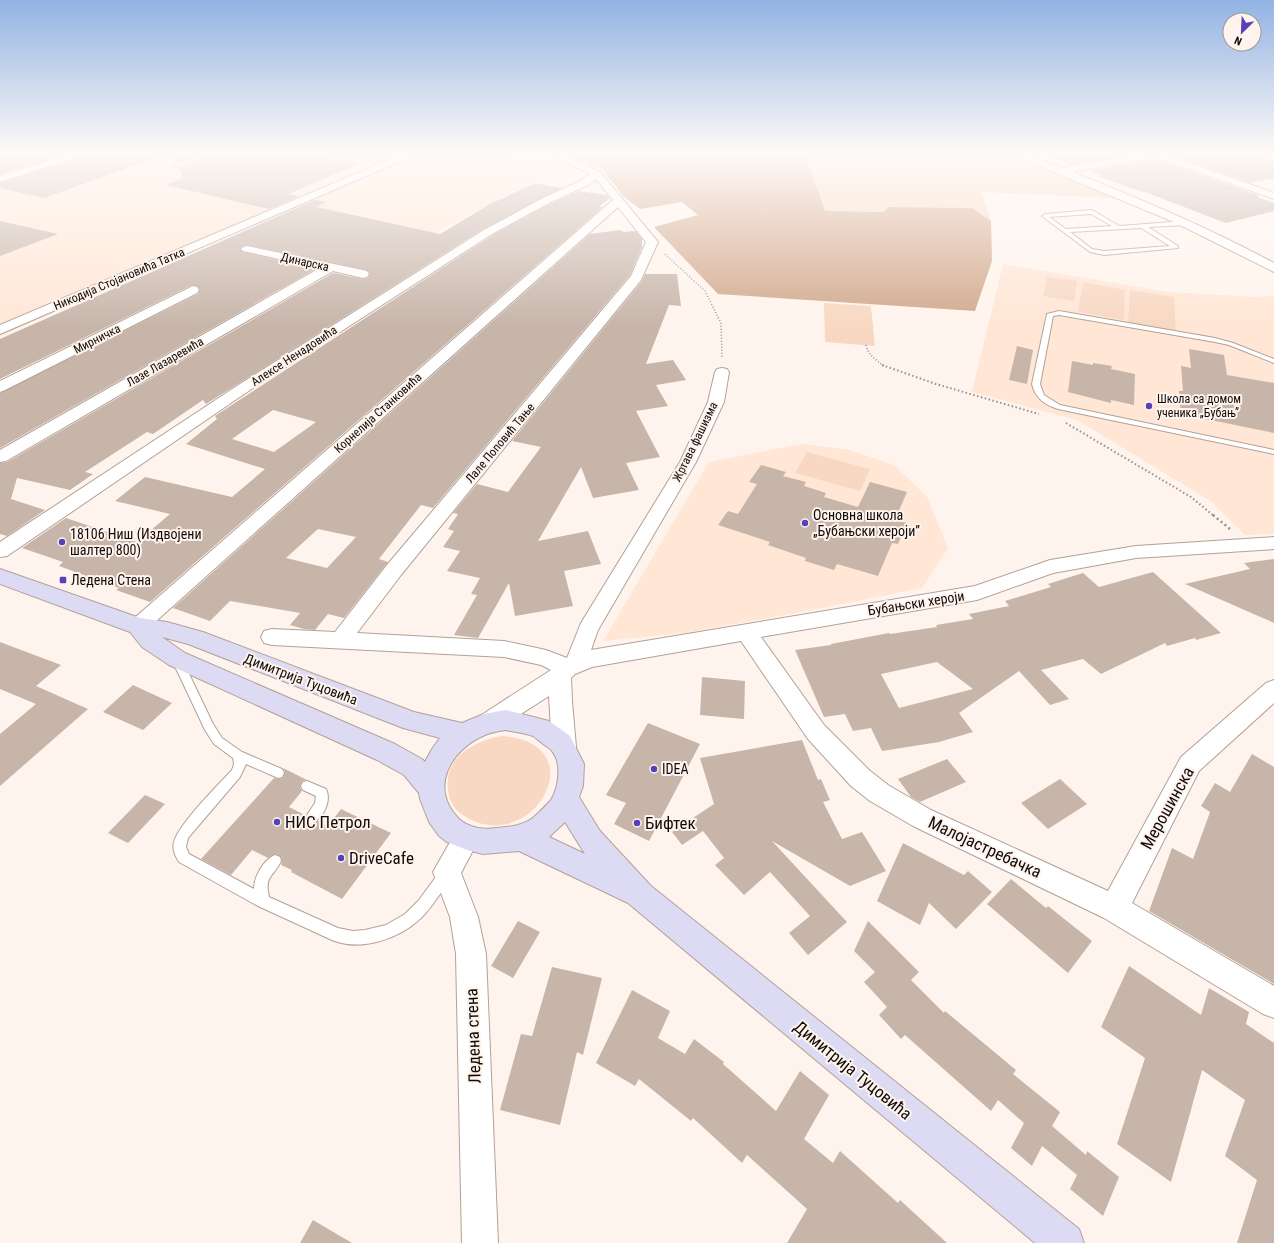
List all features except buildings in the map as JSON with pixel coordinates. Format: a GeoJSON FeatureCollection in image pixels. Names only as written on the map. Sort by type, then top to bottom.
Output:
{"type":"FeatureCollection","features":[{"type":"Feature","properties":{"kind":"main road","name":"Димитрија Туцовића"},"geometry":{"type":"LineString","coordinates":[[0,576],[138,626],[167,630],[196,638],[412,721],[464,734]]}},
{"type":"Feature","properties":{"kind":"main road","name":"Димитрија Туцовића"},"geometry":{"type":"LineString","coordinates":[[138,626],[150,641],[177,659],[386,752],[413,767],[430,786]]}},
{"type":"Feature","properties":{"kind":"main road","name":"Димитрија Туцовића"},"geometry":{"type":"LineString","coordinates":[[506,720],[529,723],[540,727],[554,735],[564,747],[570,759],[572,772],[571,786],[566,800],[558,812],[548,822],[535,831],[520,838],[507,841],[479,841],[467,837],[450,828],[439,815],[432,800],[430,786],[441,755],[451,743],[464,734],[488,723],[506,720]]}},
{"type":"Feature","properties":{"kind":"main road","name":"Димитрија Туцовића"},"geometry":{"type":"LineString","coordinates":[[566,800],[590,840],[641,896],[1065,1243]]}},
{"type":"Feature","properties":{"kind":"main road","name":"Димитрија Туцовића"},"geometry":{"type":"LineString","coordinates":[[520,838],[641,896]]}},
{"type":"Feature","properties":{"kind":"street","name":"Никодија Стојановића Татка"},"geometry":{"type":"LineString","coordinates":[[0,330],[279,210]]}},
{"type":"Feature","properties":{"kind":"street","name":"Алексе Ненадовића"},"geometry":{"type":"LineString","coordinates":[[0,551],[245,387],[488,232],[529,210]]}},
{"type":"Feature","properties":{"kind":"street","name":"Корнелија Станковића"},"geometry":{"type":"LineString","coordinates":[[138,626],[608,210]]}},
{"type":"Feature","properties":{"kind":"street"},"geometry":{"type":"LineString","coordinates":[[625,210],[652,242]]}},
{"type":"Feature","properties":{"kind":"street"},"geometry":{"type":"LineString","coordinates":[[1155,210],[1233,245],[1274,268]]}},
{"type":"Feature","properties":{"kind":"street","name":"Лале Поповић Тање"},"geometry":{"type":"LineString","coordinates":[[340,641],[394,570],[637,278],[652,242]]}},
{"type":"Feature","properties":{"kind":"street","name":"Динарска"},"geometry":{"type":"LineString","coordinates":[[247,248],[363,274]]}},
{"type":"Feature","properties":{"kind":"street","name":"Лазе Лазаревића"},"geometry":{"type":"LineString","coordinates":[[0,457],[331,267]]}},
{"type":"Feature","properties":{"kind":"street","name":"Мирничка"},"geometry":{"type":"LineString","coordinates":[[0,387],[193,290]]}},
{"type":"Feature","properties":{"kind":"street","name":"Жртава фашизма"},"geometry":{"type":"LineString","coordinates":[[564,747],[560,700],[568,669],[588,629],[688,462],[716,402],[722,372]]}},
{"type":"Feature","properties":{"kind":"street","name":"Бубањски хероји"},"geometry":{"type":"LineString","coordinates":[[488,723],[568,669],[588,659],[977,593],[1050,567],[1136,552],[1274,543]]}},
{"type":"Feature","properties":{"kind":"street","name":"Малојастребачка"},"geometry":{"type":"LineString","coordinates":[[746,632],[816,732],[860,778],[879,793],[922,818],[1114,908],[1274,1003]]}},
{"type":"Feature","properties":{"kind":"street","name":"Димитрија Туцовића"},"geometry":{"type":"LineString","coordinates":[[272,637],[504,649],[546,658],[568,669]]}},
{"type":"Feature","properties":{"kind":"street","name":"Мерошинска"},"geometry":{"type":"LineString","coordinates":[[1114,908],[1190,764],[1274,689]]}},
{"type":"Feature","properties":{"kind":"street"},"geometry":{"type":"LineString","coordinates":[[447,872],[467,837]]}},
{"type":"Feature","properties":{"kind":"street","name":"Ледена стена"},"geometry":{"type":"LineString","coordinates":[[447,872],[464,917],[471,954],[480,1243]]}},
{"type":"Feature","properties":{"kind":"lane"},"geometry":{"type":"LineString","coordinates":[[1119,228],[1092,212],[1045,216],[1090,250],[1096,252],[1176,247],[1142,226]]}},
{"type":"Feature","properties":{"kind":"lane"},"geometry":{"type":"LineString","coordinates":[[1059,226],[1111,223]]}},
{"type":"Feature","properties":{"kind":"lane"},"geometry":{"type":"LineString","coordinates":[[1066,232],[1186,223]]}},
{"type":"Feature","properties":{"kind":"lane"},"geometry":{"type":"LineString","coordinates":[[1274,360],[1231,344],[1059,313],[1050,314],[1036,384],[1037,392],[1045,401],[1058,407],[1274,452]]}},
{"type":"Feature","properties":{"kind":"lane"},"geometry":{"type":"LineString","coordinates":[[177,659],[209,727],[218,741],[238,755],[278,773]]}},
{"type":"Feature","properties":{"kind":"lane"},"geometry":{"type":"LineString","coordinates":[[238,755],[240,764],[239,769],[183,834],[180,841],[180,854],[184,858],[263,901],[337,935],[358,938],[373,936],[387,931],[415,914],[447,872]]}},
{"type":"Feature","properties":{"kind":"lane"},"geometry":{"type":"LineString","coordinates":[[307,786],[322,793],[323,801],[311,818]]}},
{"type":"Feature","properties":{"kind":"lane"},"geometry":{"type":"LineString","coordinates":[[263,901],[260,883],[263,876],[275,862]]}},
{"type":"Feature","properties":{"kind":"path"},"geometry":{"type":"LineString","coordinates":[[652,242],[705,291],[721,323],[722,372]]}},
{"type":"Feature","properties":{"kind":"path"},"geometry":{"type":"LineString","coordinates":[[866,345],[867,351],[872,357],[884,366],[936,384],[1046,416]]}},
{"type":"Feature","properties":{"kind":"path"},"geometry":{"type":"LineString","coordinates":[[1060,420],[1191,497],[1249,544]]}},
{"type":"Feature","properties":{"kind":"shaded area"},"geometry":{"type":"Polygon","coordinates":[[[0,210],[478,210],[407,247],[255,224],[0,336],[0,210]]]}},
{"type":"Feature","properties":{"kind":"shaded area"},"geometry":{"type":"Polygon","coordinates":[[[692,210],[825,210],[884,212],[886,210],[975,210],[991,221],[992,261],[975,311],[718,294],[654,227],[698,215],[692,210]]]}},
{"type":"Feature","properties":{"kind":"shaded area"},"geometry":{"type":"Polygon","coordinates":[[[821,210],[886,210],[884,212],[821,210]]]}},
{"type":"Feature","properties":{"kind":"shaded area"},"geometry":{"type":"Polygon","coordinates":[[[975,210],[987,210],[991,221],[975,210]]]}},
{"type":"Feature","properties":{"kind":"shaded area","name":"Школа са домом ученика „Бубањ”"},"geometry":{"type":"Polygon","coordinates":[[[1003,264],[1167,292],[1255,297],[1274,296],[1274,534],[1245,535],[1212,502],[1077,420],[972,392],[1003,264]]]}},
{"type":"Feature","properties":{"kind":"shaded area"},"geometry":{"type":"Polygon","coordinates":[[[1047,277],[1077,281],[1074,301],[1043,296],[1047,277]]]}},
{"type":"Feature","properties":{"kind":"shaded area"},"geometry":{"type":"Polygon","coordinates":[[[1083,282],[1125,290],[1124,320],[1078,312],[1083,282]]]}},
{"type":"Feature","properties":{"kind":"shaded area"},"geometry":{"type":"Polygon","coordinates":[[[1130,290],[1174,297],[1176,332],[1128,324],[1130,290]]]}},
{"type":"Feature","properties":{"kind":"shaded area"},"geometry":{"type":"Polygon","coordinates":[[[824,303],[871,306],[875,346],[825,342],[824,303]]]}},
{"type":"Feature","properties":{"kind":"shaded area","name":"Основна школа „Бубањски хероји”"},"geometry":{"type":"Polygon","coordinates":[[[802,444],[850,450],[894,465],[927,497],[948,548],[922,588],[685,633],[603,641],[709,462],[802,444]]]}},
{"type":"Feature","properties":{"kind":"shaded area"},"geometry":{"type":"Polygon","coordinates":[[[807,452],[870,469],[860,491],[795,473],[807,452]]]}},
{"type":"Feature","properties":{"kind":"shaded area"},"geometry":{"type":"Polygon","coordinates":[[[502,736],[531,743],[546,758],[550,776],[544,796],[530,812],[511,823],[487,825],[461,814],[456,809],[449,797],[448,778],[451,768],[463,752],[481,742],[502,736]]]}},
{"type":"Feature","properties":{"kind":"place","name":"Школа са домом ученика „Бубањ”"},"geometry":{"type":"Point","coordinates":[1149,406]}},
{"type":"Feature","properties":{"kind":"place","name":"Основна школа „Бубањски хероји”"},"geometry":{"type":"Point","coordinates":[805,523]}},
{"type":"Feature","properties":{"kind":"place","name":"18106 Ниш (Издвојени шалтер 800)"},"geometry":{"type":"Point","coordinates":[62,542]}},
{"type":"Feature","properties":{"kind":"place","name":"Ледена Стена"},"geometry":{"type":"Point","coordinates":[63,580]}},
{"type":"Feature","properties":{"kind":"place","name":"IDEA"},"geometry":{"type":"Point","coordinates":[654,769]}},
{"type":"Feature","properties":{"kind":"place","name":"НИС Петрол"},"geometry":{"type":"Point","coordinates":[277,822]}},
{"type":"Feature","properties":{"kind":"place","name":"Бифтек"},"geometry":{"type":"Point","coordinates":[637,823]}},
{"type":"Feature","properties":{"kind":"place","name":"DriveCafe"},"geometry":{"type":"Point","coordinates":[341,858]}}]}
